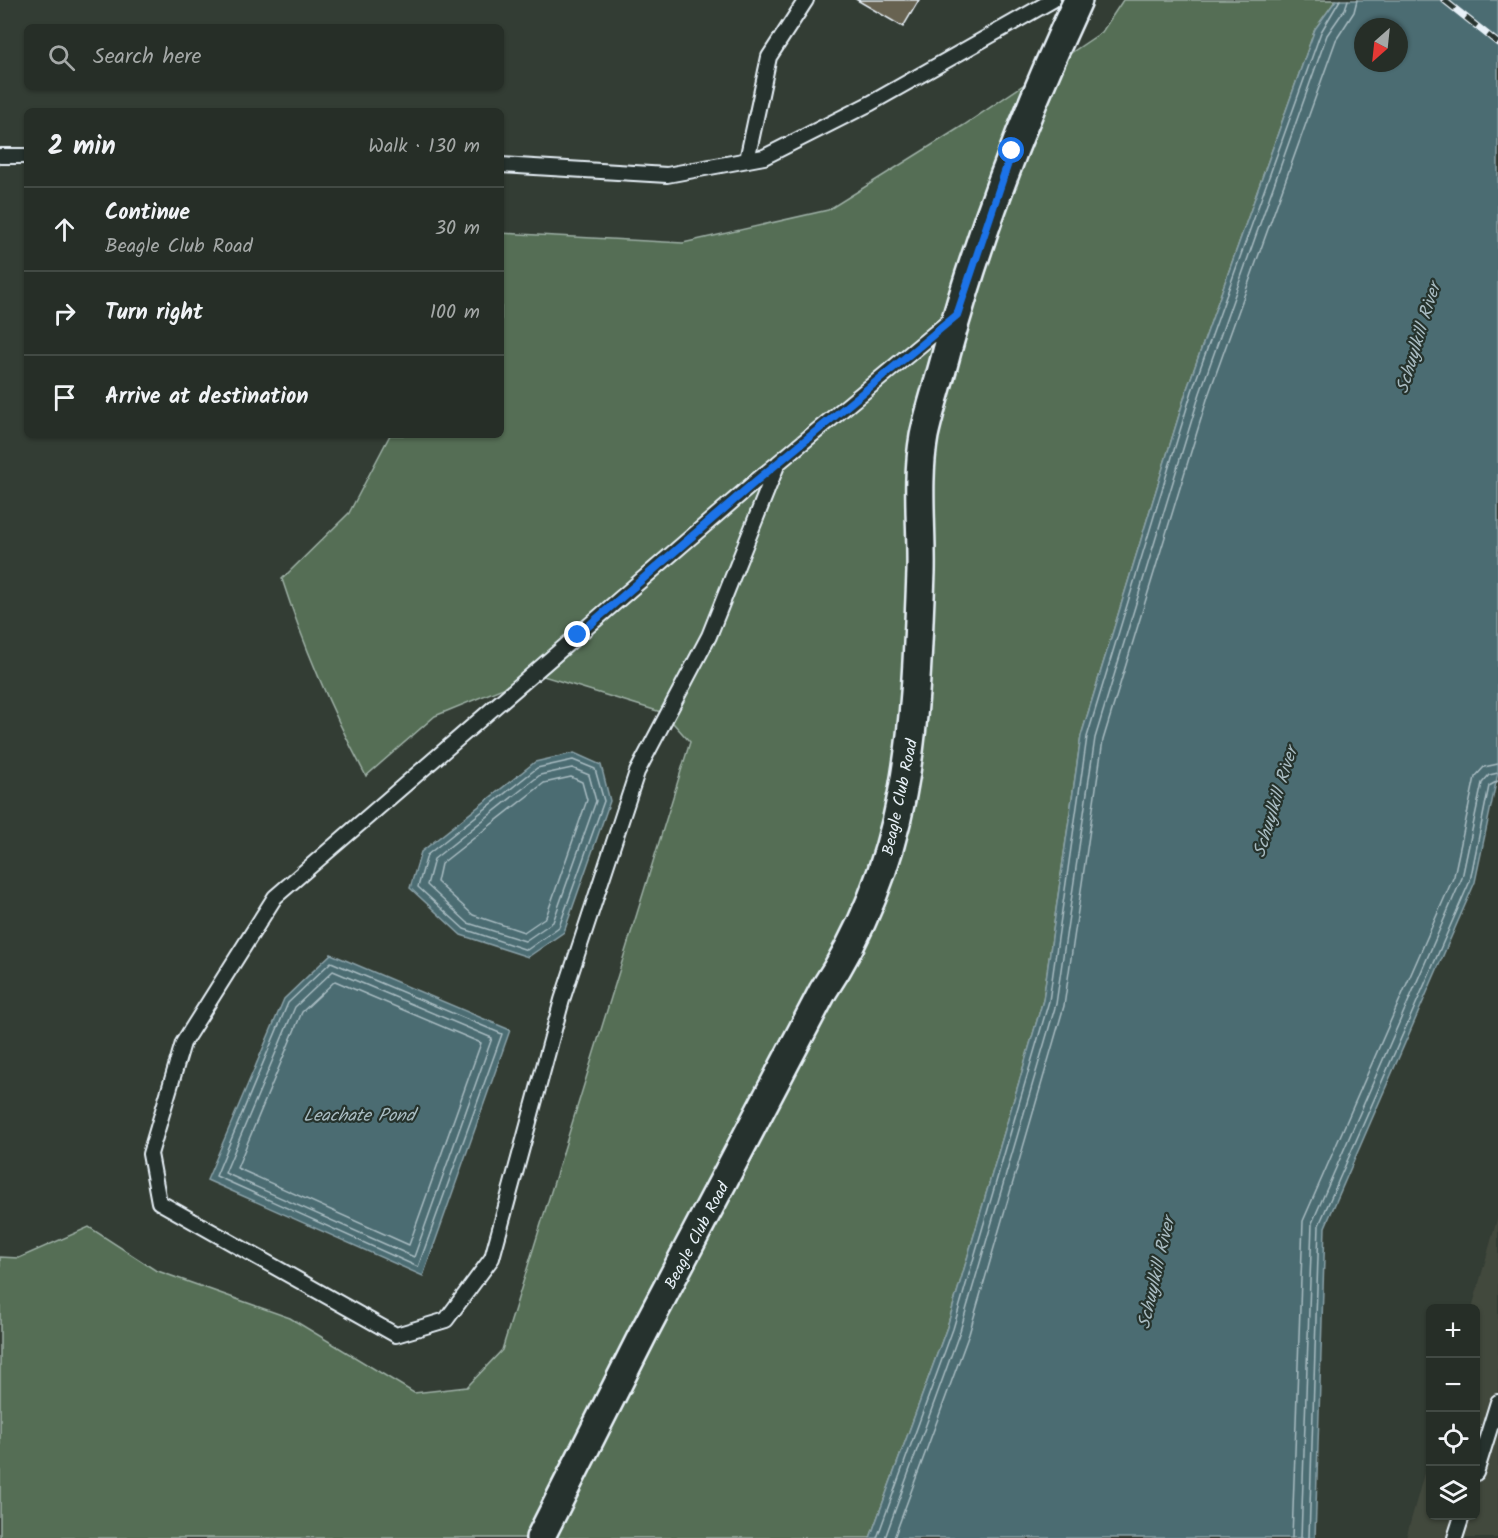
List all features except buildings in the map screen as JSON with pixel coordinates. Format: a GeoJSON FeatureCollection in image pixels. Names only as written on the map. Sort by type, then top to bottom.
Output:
{"type":"FeatureCollection","features":[{"type":"Feature","properties":{"kind":"street","name":"Beagle Club Road"},"geometry":{"type":"LineString","coordinates":[[540,1538],[644,1332],[854,936],[892,844],[911,747],[915,710],[924,436],[957,315],[1012,151],[1040,81],[1078,0]]}},
{"type":"Feature","properties":{"kind":"lane"},"geometry":{"type":"LineString","coordinates":[[747,160],[769,57],[806,0]]}},
{"type":"Feature","properties":{"kind":"lane"},"geometry":{"type":"LineString","coordinates":[[504,165],[667,175],[764,157],[871,103],[1053,0]]}},
{"type":"Feature","properties":{"kind":"lane"},"geometry":{"type":"LineString","coordinates":[[0,156],[24,156]]}},
{"type":"Feature","properties":{"kind":"lane"},"geometry":{"type":"LineString","coordinates":[[778,463],[709,636],[637,771],[562,1000],[492,1258],[446,1320],[396,1335],[159,1202],[150,1154],[183,1043],[275,897],[778,463],[957,315]]}},
{"type":"Feature","properties":{"kind":"lane"},"geometry":{"type":"LineString","coordinates":[[1478,1466],[1498,1402]]}},
{"type":"Feature","properties":{"kind":"lane"},"geometry":{"type":"LineString","coordinates":[[1455,1538],[1460,1520]]}},
{"type":"Feature","properties":{"kind":"shaded area"},"geometry":{"type":"Polygon","coordinates":[[[1498,1216],[1498,1538],[1406,1538],[1426,1466],[1426,1520],[1480,1520],[1480,1304],[1473,1304],[1498,1216]]]}},
{"type":"Feature","properties":{"kind":"green space"},"geometry":{"type":"Polygon","coordinates":[[[1123,0],[1336,0],[1315,29],[1187,389],[1081,736],[1043,1000],[947,1327],[870,1538],[0,1538],[0,1257],[19,1258],[89,1227],[155,1270],[290,1318],[414,1393],[467,1387],[502,1350],[690,742],[664,713],[537,674],[435,716],[366,776],[320,679],[282,579],[349,513],[388,438],[504,438],[504,233],[683,243],[828,210],[964,125],[1102,32],[1123,0]]]}},
{"type":"Feature","properties":{"kind":"water","name":"Schuylkill River"},"geometry":{"type":"Polygon","coordinates":[[[1336,0],[1498,0],[1498,773],[1475,882],[1325,1227],[1315,1538],[870,1538],[947,1327],[1043,1000],[1081,736],[1187,389],[1315,29],[1336,0]]]}},
{"type":"Feature","properties":{"kind":"water"},"geometry":{"type":"Polygon","coordinates":[[[574,753],[601,765],[610,801],[564,932],[528,957],[461,935],[410,888],[421,852],[535,762],[574,753]]]}},
{"type":"Feature","properties":{"kind":"water","name":"Leachate Pond"},"geometry":{"type":"Polygon","coordinates":[[[331,954],[510,1030],[423,1276],[207,1180],[284,999],[331,954]]]}},
{"type":"Feature","properties":{"kind":"railway"},"geometry":{"type":"LineString","coordinates":[[1444,0],[1498,43]]}},
{"type":"Feature","properties":{"kind":"route"},"geometry":{"type":"LineString","coordinates":[[578,635],[756,481],[957,315],[963,291],[1012,151]]}}]}
